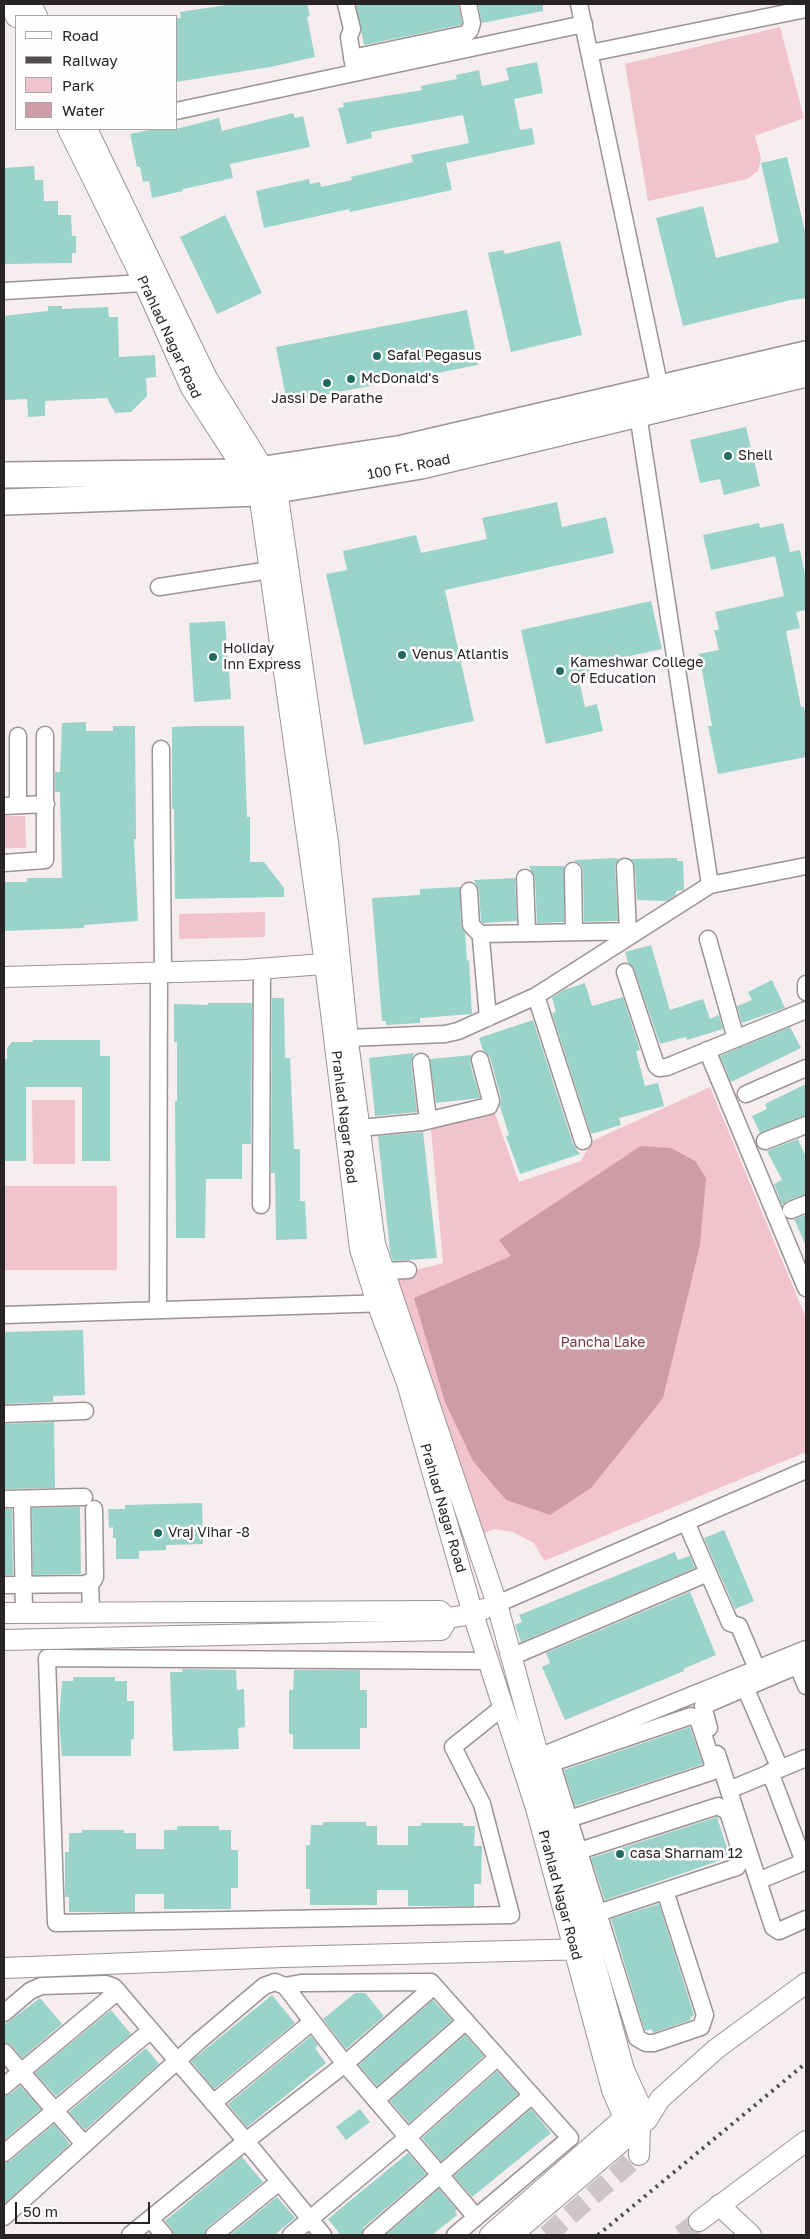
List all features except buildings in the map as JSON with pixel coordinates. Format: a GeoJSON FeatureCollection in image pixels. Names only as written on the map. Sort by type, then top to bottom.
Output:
{"type":"FeatureCollection","features":[{"type":"Feature","properties":{"kind":"main road","name":"100 Ft. Road"},"geometry":{"type":"LineString","coordinates":[[4,502],[268,492],[421,466],[638,414],[662,398],[806,354]]}},
{"type":"Feature","properties":{"kind":"main road","name":"100 Ft. Road"},"geometry":{"type":"LineString","coordinates":[[4,475],[254,470],[403,448],[662,398],[806,374]]}},
{"type":"Feature","properties":{"kind":"street"},"geometry":{"type":"LineString","coordinates":[[346,4],[352,29],[349,37],[354,66]]}},
{"type":"Feature","properties":{"kind":"street"},"geometry":{"type":"LineString","coordinates":[[178,110],[354,66],[466,34],[470,30],[472,23],[468,4]]}},
{"type":"Feature","properties":{"kind":"street"},"geometry":{"type":"LineString","coordinates":[[579,4],[662,398]]}},
{"type":"Feature","properties":{"kind":"street"},"geometry":{"type":"LineString","coordinates":[[590,53],[806,9]]}},
{"type":"Feature","properties":{"kind":"street"},"geometry":{"type":"LineString","coordinates":[[354,66],[584,24]]}},
{"type":"Feature","properties":{"kind":"street"},"geometry":{"type":"LineString","coordinates":[[81,130],[254,470],[268,492],[328,842],[332,963],[348,1038],[376,1244],[385,1271],[386,1303],[497,1604],[539,1757],[598,1913],[637,2038],[640,2042],[654,2043],[701,2027],[705,2015],[665,1891]]}},
{"type":"Feature","properties":{"kind":"street","name":"Prahlad Nagar Road"},"geometry":{"type":"LineString","coordinates":[[81,130],[144,283],[191,388],[254,470]]}},
{"type":"Feature","properties":{"kind":"street"},"geometry":{"type":"LineString","coordinates":[[4,291],[144,283]]}},
{"type":"Feature","properties":{"kind":"street"},"geometry":{"type":"LineString","coordinates":[[638,414],[710,885]]}},
{"type":"Feature","properties":{"kind":"street","name":"Prahlad Nagar Road"},"geometry":{"type":"LineString","coordinates":[[268,492],[270,570],[332,963],[360,1249],[386,1303],[407,1384],[473,1614],[583,1949],[612,2090],[636,2121]]}},
{"type":"Feature","properties":{"kind":"street"},"geometry":{"type":"LineString","coordinates":[[159,587],[270,570]]}},
{"type":"Feature","properties":{"kind":"street"},"geometry":{"type":"LineString","coordinates":[[4,863],[45,860],[45,735]]}},
{"type":"Feature","properties":{"kind":"street"},"geometry":{"type":"LineString","coordinates":[[18,736],[11,805],[46,804]]}},
{"type":"Feature","properties":{"kind":"street"},"geometry":{"type":"LineString","coordinates":[[158,1310],[161,972],[160,749]]}},
{"type":"Feature","properties":{"kind":"street"},"geometry":{"type":"LineString","coordinates":[[348,1038],[445,1034],[458,1031],[536,996],[632,931],[710,885],[806,866]]}},
{"type":"Feature","properties":{"kind":"street"},"geometry":{"type":"LineString","coordinates":[[625,867],[632,931]]}},
{"type":"Feature","properties":{"kind":"street"},"geometry":{"type":"LineString","coordinates":[[573,871],[574,932]]}},
{"type":"Feature","properties":{"kind":"street"},"geometry":{"type":"LineString","coordinates":[[525,878],[527,932]]}},
{"type":"Feature","properties":{"kind":"street"},"geometry":{"type":"LineString","coordinates":[[468,891],[471,925],[482,936],[488,1018]]}},
{"type":"Feature","properties":{"kind":"street"},"geometry":{"type":"LineString","coordinates":[[482,936],[486,933],[632,931]]}},
{"type":"Feature","properties":{"kind":"street"},"geometry":{"type":"LineString","coordinates":[[708,939],[736,1038]]}},
{"type":"Feature","properties":{"kind":"street"},"geometry":{"type":"LineString","coordinates":[[4,977],[262,968],[332,963]]}},
{"type":"Feature","properties":{"kind":"street"},"geometry":{"type":"LineString","coordinates":[[260,1206],[262,968]]}},
{"type":"Feature","properties":{"kind":"street"},"geometry":{"type":"LineString","coordinates":[[625,972],[656,1065],[659,1068],[667,1067],[806,1010]]}},
{"type":"Feature","properties":{"kind":"street"},"geometry":{"type":"LineString","coordinates":[[806,984],[806,992]]}},
{"type":"Feature","properties":{"kind":"street"},"geometry":{"type":"LineString","coordinates":[[536,996],[583,1140]]}},
{"type":"Feature","properties":{"kind":"street"},"geometry":{"type":"LineString","coordinates":[[707,1050],[806,1288]]}},
{"type":"Feature","properties":{"kind":"street"},"geometry":{"type":"LineString","coordinates":[[360,1128],[428,1120],[489,1106],[491,1101],[480,1060]]}},
{"type":"Feature","properties":{"kind":"street"},"geometry":{"type":"LineString","coordinates":[[421,1062],[428,1120]]}},
{"type":"Feature","properties":{"kind":"street"},"geometry":{"type":"LineString","coordinates":[[746,1094],[806,1068]]}},
{"type":"Feature","properties":{"kind":"street"},"geometry":{"type":"LineString","coordinates":[[765,1141],[806,1125]]}},
{"type":"Feature","properties":{"kind":"street"},"geometry":{"type":"LineString","coordinates":[[791,1210],[806,1204]]}},
{"type":"Feature","properties":{"kind":"street"},"geometry":{"type":"LineString","coordinates":[[385,1271],[408,1270]]}},
{"type":"Feature","properties":{"kind":"street"},"geometry":{"type":"LineString","coordinates":[[4,1314],[386,1303]]}},
{"type":"Feature","properties":{"kind":"street"},"geometry":{"type":"LineString","coordinates":[[4,1414],[86,1411]]}},
{"type":"Feature","properties":{"kind":"street"},"geometry":{"type":"LineString","coordinates":[[4,1613],[440,1612],[448,1618],[473,1614],[806,1470]]}},
{"type":"Feature","properties":{"kind":"street"},"geometry":{"type":"LineString","coordinates":[[4,1500],[22,1499],[88,1503],[95,1577],[90,1583],[91,1612]]}},
{"type":"Feature","properties":{"kind":"street"},"geometry":{"type":"LineString","coordinates":[[22,1499],[24,1613]]}},
{"type":"Feature","properties":{"kind":"street"},"geometry":{"type":"LineString","coordinates":[[686,1522],[730,1624],[739,1626],[757,1669]]}},
{"type":"Feature","properties":{"kind":"street"},"geometry":{"type":"LineString","coordinates":[[511,1657],[708,1573]]}},
{"type":"Feature","properties":{"kind":"street"},"geometry":{"type":"LineString","coordinates":[[4,1585],[90,1583]]}},
{"type":"Feature","properties":{"kind":"street"},"geometry":{"type":"LineString","coordinates":[[4,1640],[441,1630],[448,1618]]}},
{"type":"Feature","properties":{"kind":"street"},"geometry":{"type":"LineString","coordinates":[[539,1757],[806,1649]]}},
{"type":"Feature","properties":{"kind":"street"},"geometry":{"type":"LineString","coordinates":[[488,1662],[47,1658],[56,1923],[511,1915],[482,1804],[453,1747],[503,1707]]}},
{"type":"Feature","properties":{"kind":"street"},"geometry":{"type":"LineString","coordinates":[[806,1686],[802,1664],[703,1706],[773,1926],[779,1931],[806,1919]]}},
{"type":"Feature","properties":{"kind":"street"},"geometry":{"type":"LineString","coordinates":[[745,1688],[805,1862],[758,1881]]}},
{"type":"Feature","properties":{"kind":"street"},"geometry":{"type":"LineString","coordinates":[[4,1968],[283,1957],[583,1949],[569,1819],[553,1768],[555,1762],[691,1716],[698,1719],[712,1764],[711,1772],[569,1819]]}},
{"type":"Feature","properties":{"kind":"street"},"geometry":{"type":"LineString","coordinates":[[729,1790],[806,1758]]}},
{"type":"Feature","properties":{"kind":"street"},"geometry":{"type":"LineString","coordinates":[[572,1844],[718,1806],[728,1812],[742,1856],[738,1867],[598,1913]]}},
{"type":"Feature","properties":{"kind":"street"},"geometry":{"type":"LineString","coordinates":[[4,2217],[177,2060],[264,1986],[276,1982],[285,1986],[345,2064],[476,2217]]}},
{"type":"Feature","properties":{"kind":"street"},"geometry":{"type":"LineString","coordinates":[[285,1986],[301,1983],[431,1982],[570,2138],[455,2235]]}},
{"type":"Feature","properties":{"kind":"street"},"geometry":{"type":"LineString","coordinates":[[512,2235],[716,2049],[806,1983]]}},
{"type":"Feature","properties":{"kind":"street"},"geometry":{"type":"LineString","coordinates":[[4,2013],[30,1991],[41,1986],[106,1984],[114,1987],[214,2103],[323,2235]]}},
{"type":"Feature","properties":{"kind":"street"},"geometry":{"type":"LineString","coordinates":[[130,2235],[345,2064],[434,1986]]}},
{"type":"Feature","properties":{"kind":"street"},"geometry":{"type":"LineString","coordinates":[[4,2086],[118,1991]]}},
{"type":"Feature","properties":{"kind":"street"},"geometry":{"type":"LineString","coordinates":[[376,2100],[466,2021]]}},
{"type":"Feature","properties":{"kind":"street"},"geometry":{"type":"LineString","coordinates":[[214,2103],[312,2022]]}},
{"type":"Feature","properties":{"kind":"street"},"geometry":{"type":"LineString","coordinates":[[4,2153],[151,2030]]}},
{"type":"Feature","properties":{"kind":"street"},"geometry":{"type":"LineString","coordinates":[[4,2052],[84,2144]]}},
{"type":"Feature","properties":{"kind":"street"},"geometry":{"type":"LineString","coordinates":[[291,2235],[408,2137],[498,2057]]}},
{"type":"Feature","properties":{"kind":"street"},"geometry":{"type":"LineString","coordinates":[[371,2235],[532,2095]]}},
{"type":"Feature","properties":{"kind":"street"},"geometry":{"type":"LineString","coordinates":[[636,2121],[639,2154]]}},
{"type":"Feature","properties":{"kind":"street"},"geometry":{"type":"LineString","coordinates":[[490,2235],[636,2121]]}},
{"type":"Feature","properties":{"kind":"street"},"geometry":{"type":"LineString","coordinates":[[699,2221],[806,2141]]}},
{"type":"Feature","properties":{"kind":"street"},"geometry":{"type":"LineString","coordinates":[[214,2235],[279,2182]]}},
{"type":"Feature","properties":{"kind":"street"},"geometry":{"type":"LineString","coordinates":[[719,2205],[751,2235]]}},
{"type":"Feature","properties":{"kind":"street"},"geometry":{"type":"LineString","coordinates":[[150,2219],[164,2235]]}},
{"type":"Feature","properties":{"kind":"green space"},"geometry":{"type":"Polygon","coordinates":[[[780,27],[804,118],[755,136],[761,158],[758,171],[747,179],[648,201],[625,64],[780,27]]]}},
{"type":"Feature","properties":{"kind":"green space"},"geometry":{"type":"Polygon","coordinates":[[[4,816],[25,816],[26,848],[4,848],[4,816]]]}},
{"type":"Feature","properties":{"kind":"green space"},"geometry":{"type":"Polygon","coordinates":[[[265,912],[265,937],[179,939],[179,914],[265,912]]]}},
{"type":"Feature","properties":{"kind":"green space","name":"Pancha Lake"},"geometry":{"type":"Polygon","coordinates":[[[710,1087],[806,1318],[806,1452],[544,1561],[534,1543],[513,1532],[494,1529],[470,1540],[390,1277],[443,1263],[430,1118],[491,1102],[519,1182],[581,1161],[592,1141],[710,1087]]]}},
{"type":"Feature","properties":{"kind":"green space"},"geometry":{"type":"Polygon","coordinates":[[[32,1100],[75,1100],[75,1164],[33,1164],[32,1100]]]}},
{"type":"Feature","properties":{"kind":"green space"},"geometry":{"type":"Polygon","coordinates":[[[4,1186],[117,1186],[117,1270],[4,1270],[4,1186]]]}},
{"type":"Feature","properties":{"kind":"water"},"geometry":{"type":"Polygon","coordinates":[[[641,1146],[671,1148],[695,1161],[706,1178],[700,1245],[663,1398],[591,1488],[550,1515],[506,1500],[473,1461],[445,1402],[414,1298],[511,1256],[499,1240],[641,1146]]]}},
{"type":"Feature","properties":{"kind":"tunnel"},"geometry":{"type":"LineString","coordinates":[[547,2235],[639,2155]]}},
{"type":"Feature","properties":{"kind":"tunnel"},"geometry":{"type":"LineString","coordinates":[[681,2235],[699,2221]]}},
{"type":"Feature","properties":{"kind":"railway"},"geometry":{"type":"LineString","coordinates":[[598,2235],[806,2063]]}},
{"type":"Feature","properties":{"kind":"place","name":"Safal Pegasus"},"geometry":{"type":"Point","coordinates":[377,356]}},
{"type":"Feature","properties":{"kind":"place","name":"McDonald's"},"geometry":{"type":"Point","coordinates":[351,379]}},
{"type":"Feature","properties":{"kind":"place","name":"Jassi De Parathe"},"geometry":{"type":"Point","coordinates":[327,383]}},
{"type":"Feature","properties":{"kind":"place","name":"Shell"},"geometry":{"type":"Point","coordinates":[728,456]}},
{"type":"Feature","properties":{"kind":"place","name":"Venus Atlantis"},"geometry":{"type":"Point","coordinates":[402,655]}},
{"type":"Feature","properties":{"kind":"place","name":"Holiday Inn Express"},"geometry":{"type":"Point","coordinates":[213,657]}},
{"type":"Feature","properties":{"kind":"place","name":"Kameshwar College Of Education"},"geometry":{"type":"Point","coordinates":[560,671]}},
{"type":"Feature","properties":{"kind":"place","name":"Vraj Vihar -8"},"geometry":{"type":"Point","coordinates":[158,1533]}},
{"type":"Feature","properties":{"kind":"place","name":"casa Sharnam 12"},"geometry":{"type":"Point","coordinates":[620,1854]}}]}
